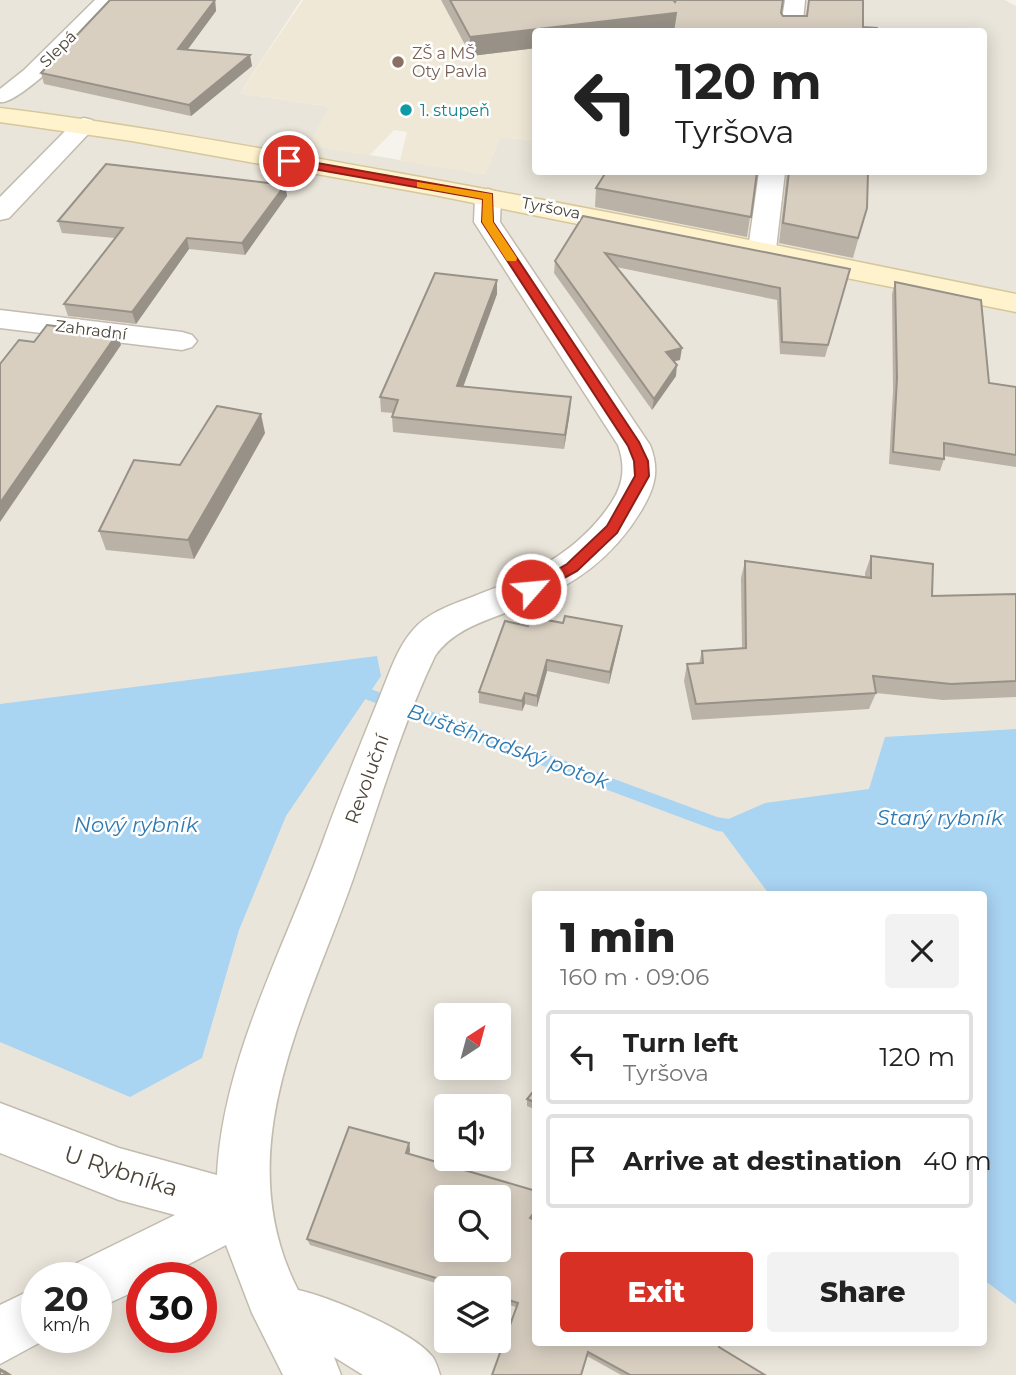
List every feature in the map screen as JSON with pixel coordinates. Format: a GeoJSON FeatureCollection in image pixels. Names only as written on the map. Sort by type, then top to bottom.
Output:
{"type":"FeatureCollection","features":[{"type":"Feature","properties":{"kind":"street","name":"Slepá"},"geometry":{"type":"LineString","coordinates":[[2,101],[107,0]]}},
{"type":"Feature","properties":{"kind":"street"},"geometry":{"type":"LineString","coordinates":[[792,28],[795,0]]}},
{"type":"Feature","properties":{"kind":"street","name":"Tyršova"},"geometry":{"type":"LineString","coordinates":[[2,101],[84,125],[762,249],[1016,303]]}},
{"type":"Feature","properties":{"kind":"street"},"geometry":{"type":"LineString","coordinates":[[0,212],[84,125]]}},
{"type":"Feature","properties":{"kind":"street"},"geometry":{"type":"LineString","coordinates":[[762,249],[772,175]]}},
{"type":"Feature","properties":{"kind":"street","name":"Revoluční"},"geometry":{"type":"LineString","coordinates":[[313,1375],[283,1314],[249,1233],[244,1208],[243,1163],[247,1134],[271,1038],[381,741],[419,650],[441,626],[457,617],[531,589],[572,567],[612,530],[642,476],[641,461],[634,445],[487,222],[488,197]]}},
{"type":"Feature","properties":{"kind":"street","name":"Zahradní"},"geometry":{"type":"LineString","coordinates":[[2,316],[181,341]]}},
{"type":"Feature","properties":{"kind":"street","name":"U Rybníka"},"geometry":{"type":"LineString","coordinates":[[0,1128],[119,1174],[244,1208]]}},
{"type":"Feature","properties":{"kind":"street"},"geometry":{"type":"LineString","coordinates":[[112,1274],[244,1208]]}},
{"type":"Feature","properties":{"kind":"street"},"geometry":{"type":"LineString","coordinates":[[283,1314],[331,1325],[353,1335],[412,1375]]}},
{"type":"Feature","properties":{"kind":"street"},"geometry":{"type":"LineString","coordinates":[[0,1336],[21,1324]]}},
{"type":"Feature","properties":{"kind":"shaded area"},"geometry":{"type":"Polygon","coordinates":[[[0,0],[301,0],[240,93],[330,107],[309,145],[485,174],[500,137],[532,140],[532,175],[987,175],[987,28],[676,28],[681,0],[1005,0],[1016,6],[1016,1375],[0,1375],[0,0]]]}},
{"type":"Feature","properties":{"kind":"shaded area","name":"ZŠ a MŠ Oty Pavla"},"geometry":{"type":"Polygon","coordinates":[[[303,0],[681,0],[676,28],[532,28],[532,140],[500,137],[485,174],[400,161],[407,132],[394,130],[369,156],[309,145],[330,107],[240,93],[303,0]]]}},
{"type":"Feature","properties":{"kind":"water","name":"Nový rybník"},"geometry":{"type":"Polygon","coordinates":[[[377,656],[381,676],[286,816],[239,930],[202,1058],[130,1097],[0,1042],[0,704],[377,656]]]}},
{"type":"Feature","properties":{"kind":"water","name":"Starý rybník"},"geometry":{"type":"Polygon","coordinates":[[[1016,729],[1016,1304],[987,1282],[987,891],[767,891],[717,824],[765,803],[869,789],[885,737],[1016,729]]]}},
{"type":"Feature","properties":{"kind":"building"},"geometry":{"type":"Polygon","coordinates":[[[110,0],[215,0],[178,49],[250,55],[189,105],[41,73],[110,0]]]}},
{"type":"Feature","properties":{"kind":"building"},"geometry":{"type":"Polygon","coordinates":[[[450,0],[783,0],[783,16],[807,16],[809,0],[863,0],[863,27],[877,28],[674,28],[676,13],[470,37],[450,0]]]}},
{"type":"Feature","properties":{"kind":"building"},"geometry":{"type":"Polygon","coordinates":[[[106,164],[285,185],[242,243],[187,238],[132,312],[64,304],[123,228],[58,221],[106,164]]]}},
{"type":"Feature","properties":{"kind":"building"},"geometry":{"type":"Polygon","coordinates":[[[604,175],[757,175],[751,217],[596,188],[604,175]]]}},
{"type":"Feature","properties":{"kind":"building"},"geometry":{"type":"Polygon","coordinates":[[[789,175],[868,175],[867,208],[858,238],[783,223],[789,175]]]}},
{"type":"Feature","properties":{"kind":"building"},"geometry":{"type":"Polygon","coordinates":[[[583,216],[850,269],[828,345],[782,342],[780,288],[605,253],[682,348],[666,352],[677,365],[654,399],[555,261],[583,216]]]}},
{"type":"Feature","properties":{"kind":"building"},"geometry":{"type":"Polygon","coordinates":[[[435,273],[497,280],[457,386],[571,397],[565,435],[392,417],[398,400],[380,397],[435,273]]]}},
{"type":"Feature","properties":{"kind":"building"},"geometry":{"type":"Polygon","coordinates":[[[895,282],[981,300],[989,383],[1016,387],[1016,455],[944,443],[944,459],[893,452],[897,378],[895,282]]]}},
{"type":"Feature","properties":{"kind":"building"},"geometry":{"type":"Polygon","coordinates":[[[47,325],[117,334],[0,503],[0,364],[19,340],[34,342],[47,325]]]}},
{"type":"Feature","properties":{"kind":"building"},"geometry":{"type":"Polygon","coordinates":[[[217,406],[261,414],[188,540],[99,531],[134,460],[180,465],[217,406]]]}},
{"type":"Feature","properties":{"kind":"building"},"geometry":{"type":"Polygon","coordinates":[[[871,556],[933,564],[932,596],[1016,594],[1016,681],[951,684],[873,676],[876,693],[696,704],[687,664],[703,663],[702,651],[746,648],[745,561],[871,578],[871,556]]]}},
{"type":"Feature","properties":{"kind":"building"},"geometry":{"type":"Polygon","coordinates":[[[565,616],[622,626],[610,672],[547,660],[537,696],[525,693],[522,701],[479,692],[505,621],[528,626],[531,617],[563,623],[565,616]]]}},
{"type":"Feature","properties":{"kind":"building"},"geometry":{"type":"Polygon","coordinates":[[[349,1127],[409,1143],[406,1153],[434,1161],[434,1171],[468,1171],[532,1190],[532,1346],[719,1346],[765,1375],[630,1375],[588,1352],[581,1375],[492,1375],[500,1353],[511,1353],[511,1322],[518,1303],[511,1301],[511,1276],[434,1277],[307,1239],[349,1127]]]}},
{"type":"Feature","properties":{"kind":"waterway","name":"Buštěhradský potok"},"geometry":{"type":"LineString","coordinates":[[350,691],[357,690],[717,824],[736,826]]}},
{"type":"Feature","properties":{"kind":"slow traffic"},"geometry":{"type":"LineString","coordinates":[[421,185],[488,197],[485,215],[487,222],[512,258]]}},
{"type":"Feature","properties":{"kind":"place","name":"ZŠ a MŠ Oty Pavla"},"geometry":{"type":"Point","coordinates":[398,62]}},
{"type":"Feature","properties":{"kind":"place","name":"1. stupeň"},"geometry":{"type":"Point","coordinates":[406,110]}},
{"type":"Feature","properties":{"kind":"route"},"geometry":{"type":"LineString","coordinates":[[289,161],[488,197],[485,215],[487,222],[634,445],[641,461],[642,476],[636,492],[612,530],[572,567],[531,589]]}}]}
